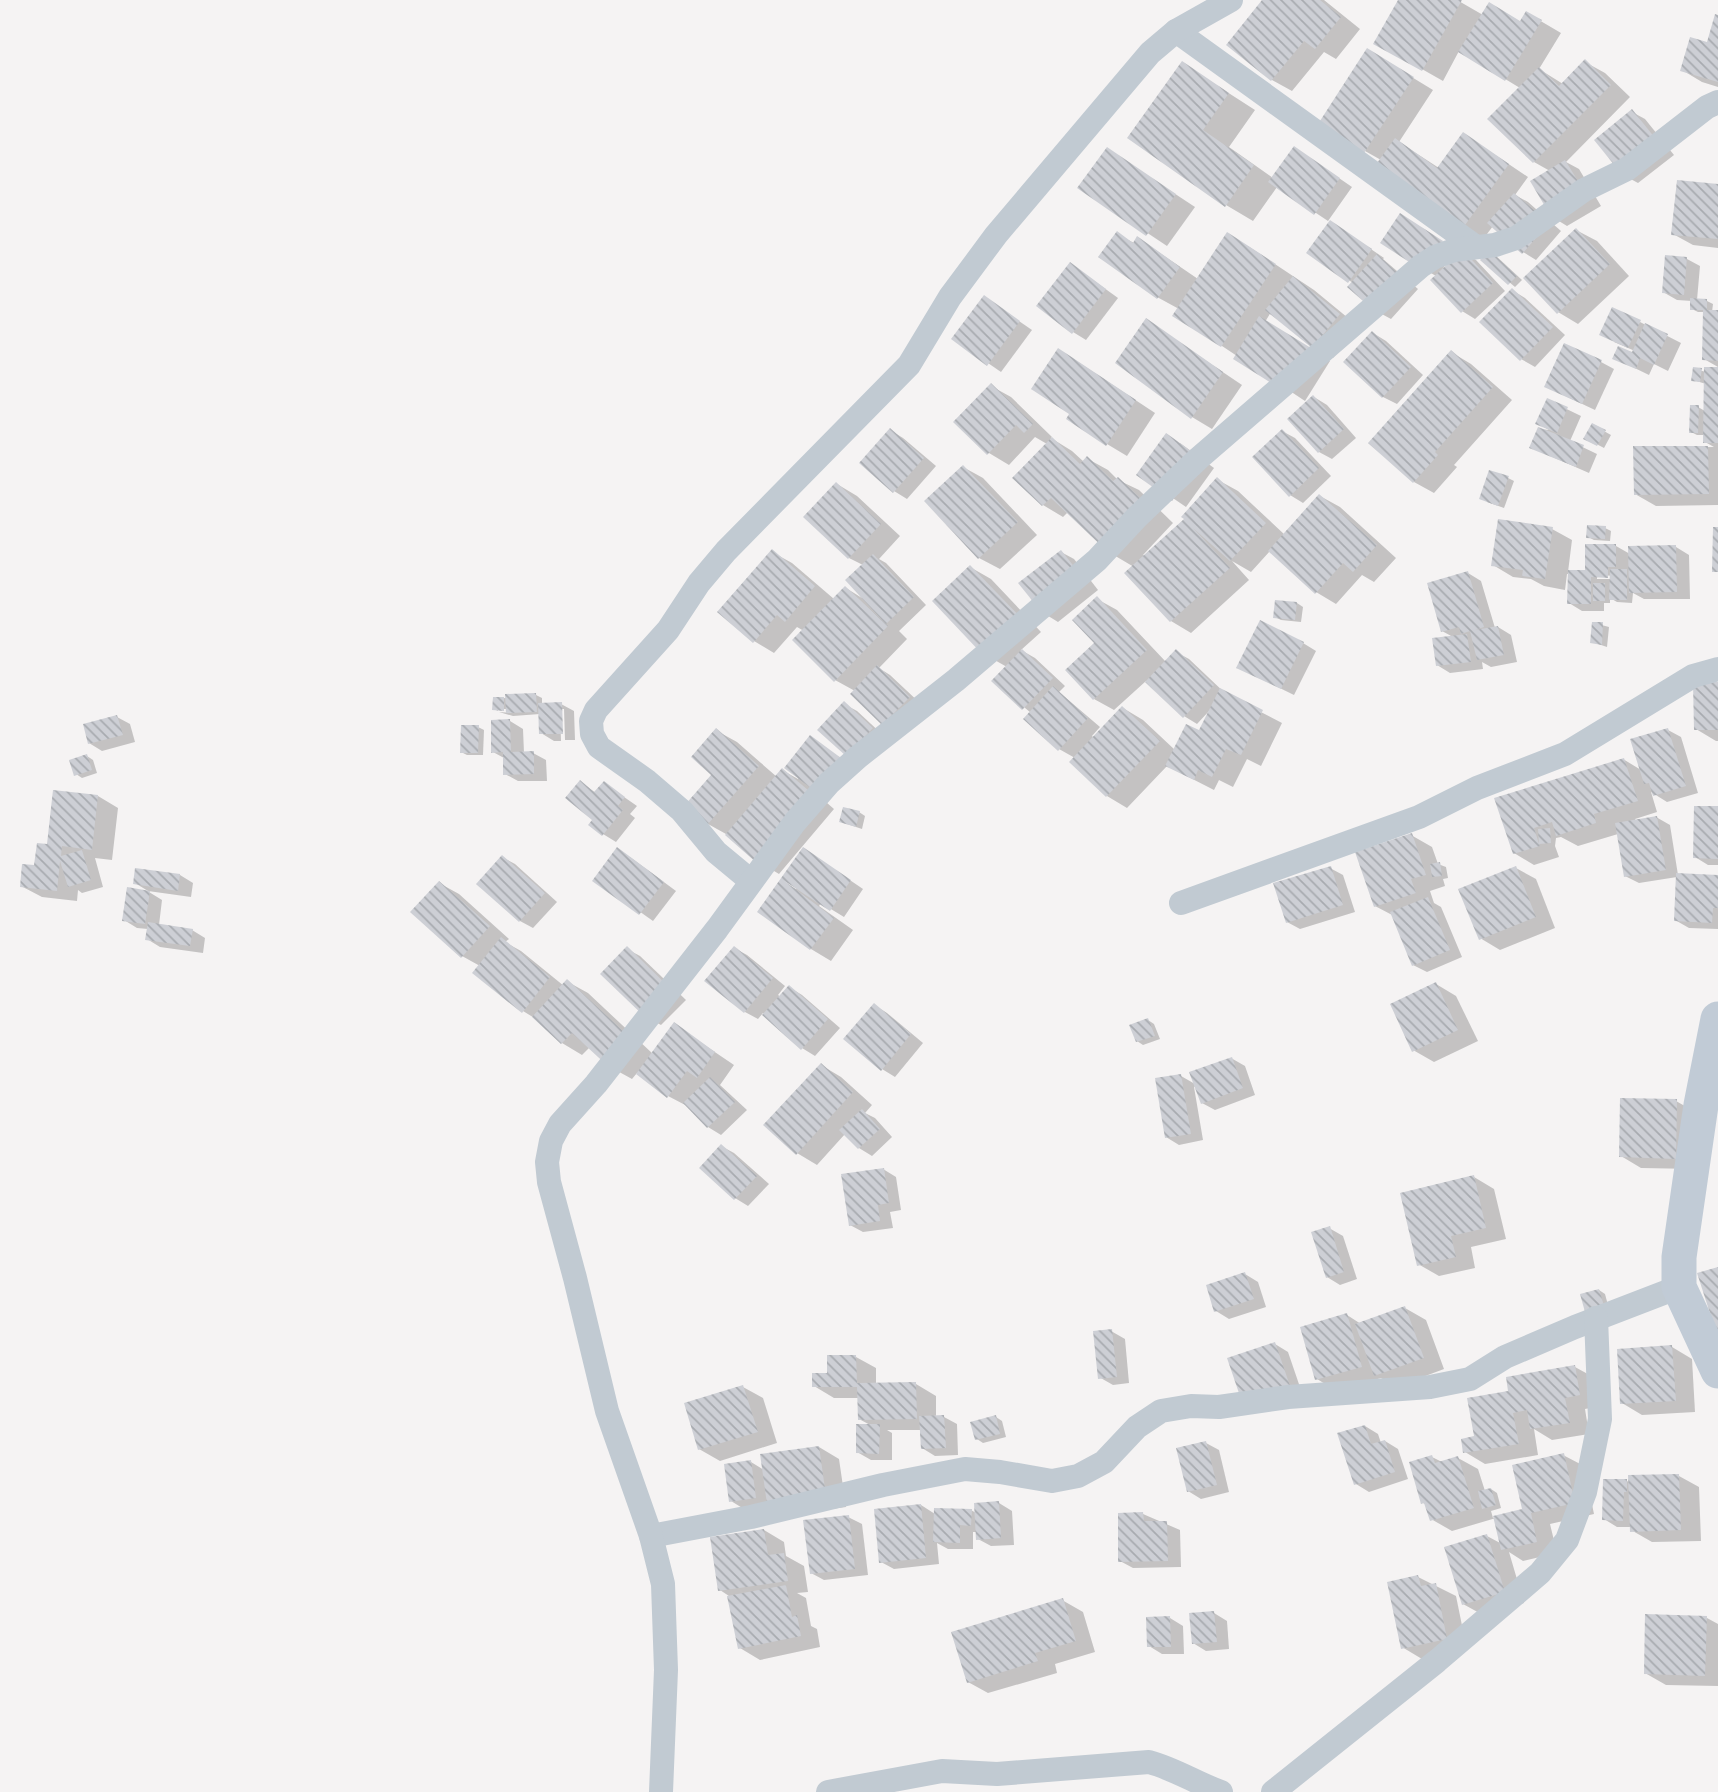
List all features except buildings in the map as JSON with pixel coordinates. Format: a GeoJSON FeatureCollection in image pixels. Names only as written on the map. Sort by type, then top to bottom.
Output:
{"type":"FeatureCollection","features":[{"type":"Feature","properties":{"kind":"street"},"geometry":{"type":"LineString","coordinates":[[751,881],[716,852],[682,811],[647,781],[599,747],[592,734],[592,721],[596,710],[668,630],[699,583],[726,551],[909,365],[950,298],[996,234],[1150,53],[1176,31],[1231,0]]}},
{"type":"Feature","properties":{"kind":"street"},"geometry":{"type":"LineString","coordinates":[[1176,31],[1476,247]]}},
{"type":"Feature","properties":{"kind":"street"},"geometry":{"type":"LineString","coordinates":[[662,1792],[666,1670],[663,1584],[650,1536],[607,1411],[549,1182],[547,1162],[551,1141],[560,1124],[603,1075],[795,822],[829,783],[858,757],[956,680],[1097,560],[1137,517],[1255,408],[1316,359],[1421,266],[1454,250],[1495,245],[1516,238],[1584,190],[1628,169],[1707,107],[1718,102]]}},
{"type":"Feature","properties":{"kind":"street"},"geometry":{"type":"LineString","coordinates":[[1181,903],[1419,817],[1477,788],[1564,754],[1693,676],[1718,669]]}},
{"type":"Feature","properties":{"kind":"street"},"geometry":{"type":"LineString","coordinates":[[1718,1019],[1700,1105],[1679,1257],[1679,1287],[1718,1371]]}},
{"type":"Feature","properties":{"kind":"street"},"geometry":{"type":"LineString","coordinates":[[650,1536],[751,1517],[883,1485],[965,1469],[1052,1481],[1078,1476],[1104,1462],[1137,1427],[1161,1411],[1191,1406],[1219,1407],[1288,1397],[1430,1387],[1470,1379],[1505,1357],[1596,1318],[1679,1287]]}},
{"type":"Feature","properties":{"kind":"street"},"geometry":{"type":"LineString","coordinates":[[1273,1792],[1437,1661],[1540,1573],[1567,1540],[1585,1492],[1600,1419],[1596,1318]]}},
{"type":"Feature","properties":{"kind":"street"},"geometry":{"type":"LineString","coordinates":[[828,1792],[942,1771],[998,1774],[1149,1762],[1170,1768],[1221,1792]]}}]}
